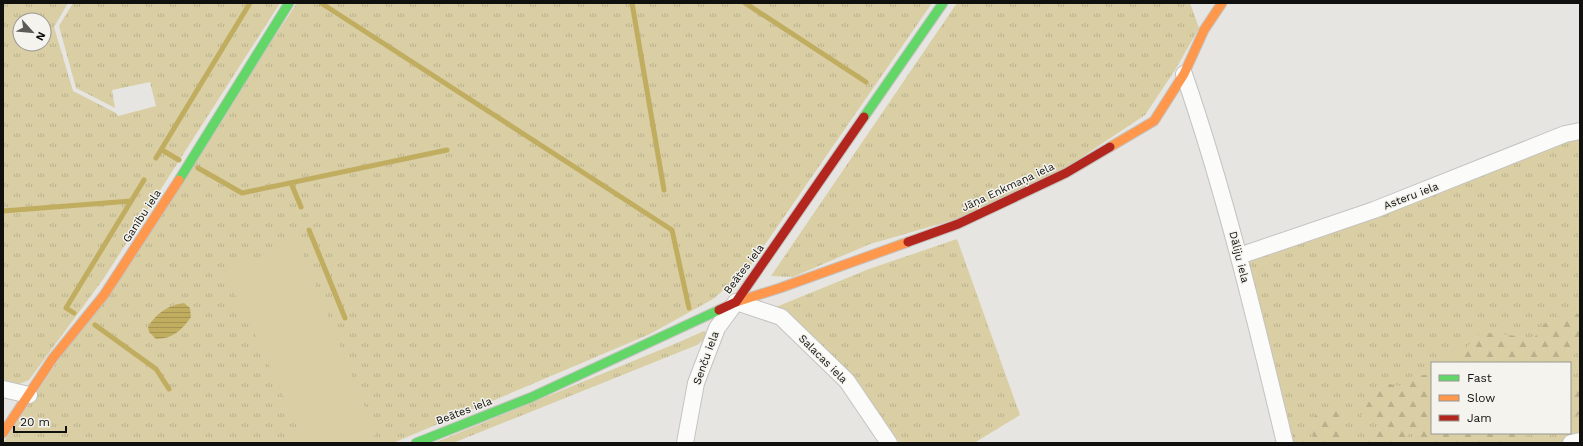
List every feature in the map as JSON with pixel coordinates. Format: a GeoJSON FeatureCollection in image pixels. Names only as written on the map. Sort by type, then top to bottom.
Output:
{"type":"FeatureCollection","features":[{"type":"Feature","properties":{"kind":"street","name":"Ganību iela"},"geometry":{"type":"LineString","coordinates":[[3,433],[53,358],[109,288],[174,188],[289,3]]}},
{"type":"Feature","properties":{"kind":"street","name":"Beātes iela"},"geometry":{"type":"LineString","coordinates":[[416,443],[532,397],[736,302],[943,3]]}},
{"type":"Feature","properties":{"kind":"street","name":"Jāņa Enkmaņa iela"},"geometry":{"type":"LineString","coordinates":[[736,302],[780,288],[958,224],[1066,173],[1154,121],[1184,74],[1204,30],[1222,3]]}},
{"type":"Feature","properties":{"kind":"street","name":"Dāliju iela"},"geometry":{"type":"LineString","coordinates":[[1184,74],[1212,160],[1239,256],[1285,443]]}},
{"type":"Feature","properties":{"kind":"street","name":"Asteru iela"},"geometry":{"type":"LineString","coordinates":[[1239,256],[1374,210],[1566,134],[1580,131]]}},
{"type":"Feature","properties":{"kind":"street","name":"Senču iela"},"geometry":{"type":"LineString","coordinates":[[685,443],[696,383],[717,328],[736,302]]}},
{"type":"Feature","properties":{"kind":"street","name":"Salacas iela"},"geometry":{"type":"LineString","coordinates":[[736,302],[781,317],[847,381],[889,443]]}},
{"type":"Feature","properties":{"kind":"street"},"geometry":{"type":"LineString","coordinates":[[3,389],[28,395]]}},
{"type":"Feature","properties":{"kind":"street"},"geometry":{"type":"LineString","coordinates":[[1571,443],[1580,441]]}},
{"type":"Feature","properties":{"kind":"green space"},"geometry":{"type":"Polygon","coordinates":[[[3,3],[68,3],[54,27],[73,91],[116,113],[118,116],[156,106],[150,82],[112,90],[115,108],[76,88],[59,26],[73,3],[280,3],[104,278],[29,380],[19,384],[3,380],[3,3]]]}},
{"type":"Feature","properties":{"kind":"green space"},"geometry":{"type":"Polygon","coordinates":[[[297,3],[932,3],[748,269],[713,299],[650,334],[393,443],[3,443],[297,3]]]}},
{"type":"Feature","properties":{"kind":"green space"},"geometry":{"type":"Polygon","coordinates":[[[957,3],[1190,3],[1199,28],[1175,70],[1145,115],[1064,169],[957,219],[870,244],[793,277],[771,276],[957,3]]]}},
{"type":"Feature","properties":{"kind":"green space"},"geometry":{"type":"Polygon","coordinates":[[[1580,131],[1580,441],[1571,443],[1285,443],[1239,256],[1580,131]]]}},
{"type":"Feature","properties":{"kind":"green space"},"geometry":{"type":"Polygon","coordinates":[[[957,239],[1020,415],[974,443],[900,443],[850,376],[776,307],[869,269],[957,239]]]}},
{"type":"Feature","properties":{"kind":"green space"},"geometry":{"type":"Polygon","coordinates":[[[297,240],[376,435],[356,443],[305,443],[241,304],[221,273],[297,240]]]}},
{"type":"Feature","properties":{"kind":"green space"},"geometry":{"type":"Polygon","coordinates":[[[1580,314],[1580,348],[1569,348],[1572,365],[1571,366],[1571,362],[1446,362],[1452,354],[1467,347],[1481,332],[1534,338],[1549,318],[1580,314]]]}},
{"type":"Feature","properties":{"kind":"green space"},"geometry":{"type":"Polygon","coordinates":[[[704,331],[706,332],[706,338],[697,345],[453,443],[434,443],[677,343],[704,331]]]}},
{"type":"Feature","properties":{"kind":"green space"},"geometry":{"type":"Polygon","coordinates":[[[1431,374],[1431,434],[1534,434],[1510,438],[1501,443],[1430,443],[1412,430],[1402,443],[1354,443],[1359,438],[1376,437],[1380,424],[1360,417],[1370,400],[1385,383],[1399,386],[1416,376],[1431,374]]]}},
{"type":"Feature","properties":{"kind":"green space"},"geometry":{"type":"Polygon","coordinates":[[[1580,381],[1580,414],[1571,418],[1571,387],[1580,381]]]}},
{"type":"Feature","properties":{"kind":"green space"},"geometry":{"type":"Polygon","coordinates":[[[1332,407],[1343,418],[1341,441],[1344,443],[1294,443],[1293,434],[1313,440],[1314,417],[1332,407]]]}},
{"type":"Feature","properties":{"kind":"shaded area"},"geometry":{"type":"Polygon","coordinates":[[[184,303],[190,308],[191,317],[188,322],[176,333],[162,339],[156,339],[149,332],[148,327],[151,322],[163,310],[184,303]]]}},
{"type":"Feature","properties":{"kind":"waterway"},"geometry":{"type":"LineString","coordinates":[[156,158],[250,3]]}},
{"type":"Feature","properties":{"kind":"waterway"},"geometry":{"type":"LineString","coordinates":[[321,3],[672,230],[689,308]]}},
{"type":"Feature","properties":{"kind":"waterway"},"geometry":{"type":"LineString","coordinates":[[632,3],[664,190]]}},
{"type":"Feature","properties":{"kind":"waterway"},"geometry":{"type":"LineString","coordinates":[[745,3],[866,82]]}},
{"type":"Feature","properties":{"kind":"waterway"},"geometry":{"type":"LineString","coordinates":[[162,150],[179,160]]}},
{"type":"Feature","properties":{"kind":"waterway"},"geometry":{"type":"LineString","coordinates":[[198,168],[242,193],[447,150]]}},
{"type":"Feature","properties":{"kind":"waterway"},"geometry":{"type":"LineString","coordinates":[[74,313],[66,308],[144,180]]}},
{"type":"Feature","properties":{"kind":"waterway"},"geometry":{"type":"LineString","coordinates":[[291,183],[301,207]]}},
{"type":"Feature","properties":{"kind":"waterway"},"geometry":{"type":"LineString","coordinates":[[3,211],[131,201]]}},
{"type":"Feature","properties":{"kind":"waterway"},"geometry":{"type":"LineString","coordinates":[[309,230],[345,318]]}},
{"type":"Feature","properties":{"kind":"waterway"},"geometry":{"type":"LineString","coordinates":[[95,325],[156,369],[169,389]]}},
{"type":"Feature","properties":{"kind":"traffic: fast"},"geometry":{"type":"LineString","coordinates":[[179,180],[289,3]]}},
{"type":"Feature","properties":{"kind":"traffic: fast"},"geometry":{"type":"LineString","coordinates":[[864,117],[943,3]]}},
{"type":"Feature","properties":{"kind":"traffic: fast"},"geometry":{"type":"LineString","coordinates":[[416,443],[532,397],[719,310]]}},
{"type":"Feature","properties":{"kind":"traffic: slow"},"geometry":{"type":"LineString","coordinates":[[1110,147],[1154,121],[1184,74],[1204,30],[1222,3]]}},
{"type":"Feature","properties":{"kind":"traffic: slow"},"geometry":{"type":"LineString","coordinates":[[3,433],[53,358],[104,295],[179,180]]}},
{"type":"Feature","properties":{"kind":"traffic: slow"},"geometry":{"type":"LineString","coordinates":[[736,302],[780,288],[908,242]]}},
{"type":"Feature","properties":{"kind":"traffic: jam"},"geometry":{"type":"LineString","coordinates":[[719,310],[736,302],[864,117]]}},
{"type":"Feature","properties":{"kind":"traffic: jam"},"geometry":{"type":"LineString","coordinates":[[908,242],[958,224],[1066,173],[1110,147]]}}]}
